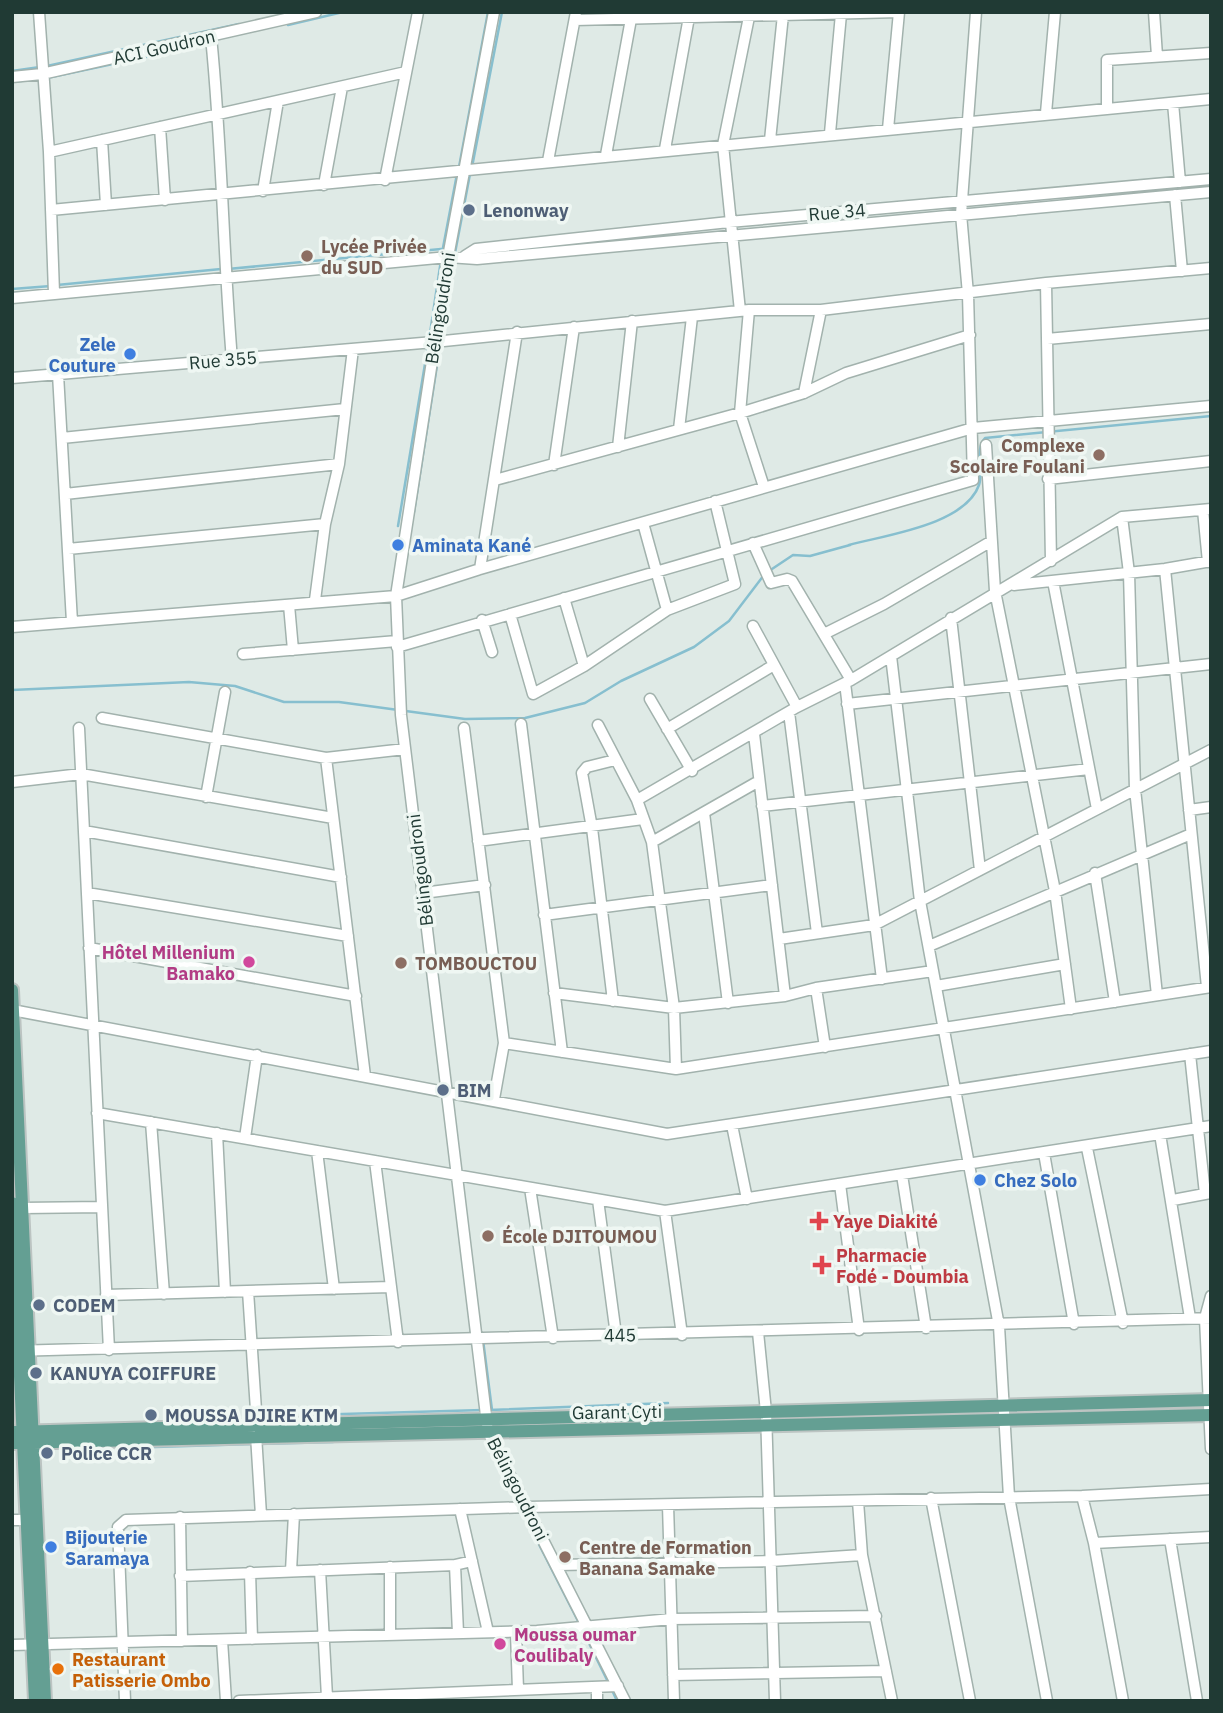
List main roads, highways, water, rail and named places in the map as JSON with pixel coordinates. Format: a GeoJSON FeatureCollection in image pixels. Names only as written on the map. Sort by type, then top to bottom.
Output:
{"type":"FeatureCollection","features":[{"type":"Feature","properties":{"kind":"main road"},"geometry":{"type":"LineString","coordinates":[[12,990],[15,1208],[23,1438],[37,1645],[45,1701]]}},
{"type":"Feature","properties":{"kind":"main road","name":"Garant Cyti"},"geometry":{"type":"LineString","coordinates":[[487,1426],[766,1412],[1209,1400]]}},
{"type":"Feature","properties":{"kind":"main road","name":"Garant Cyti"},"geometry":{"type":"LineString","coordinates":[[23,1438],[256,1430],[487,1426],[766,1427],[1209,1415]]}},
{"type":"Feature","properties":{"kind":"main road"},"geometry":{"type":"LineString","coordinates":[[23,1438],[37,1645],[35,1701]]}},
{"type":"Feature","properties":{"kind":"waterway"},"geometry":{"type":"LineString","coordinates":[[287,14],[293,12]]}},
{"type":"Feature","properties":{"kind":"waterway"},"geometry":{"type":"LineString","coordinates":[[288,25],[343,12]]}},
{"type":"Feature","properties":{"kind":"waterway"},"geometry":{"type":"LineString","coordinates":[[459,167],[488,12]]}},
{"type":"Feature","properties":{"kind":"waterway"},"geometry":{"type":"LineString","coordinates":[[472,167],[502,12]]}},
{"type":"Feature","properties":{"kind":"waterway"},"geometry":{"type":"LineString","coordinates":[[47,66],[239,24]]}},
{"type":"Feature","properties":{"kind":"waterway"},"geometry":{"type":"LineString","coordinates":[[47,78],[155,55]]}},
{"type":"Feature","properties":{"kind":"waterway"},"geometry":{"type":"LineString","coordinates":[[12,71],[40,67]]}},
{"type":"Feature","properties":{"kind":"waterway"},"geometry":{"type":"LineString","coordinates":[[12,82],[37,79]]}},
{"type":"Feature","properties":{"kind":"waterway"},"geometry":{"type":"LineString","coordinates":[[442,253],[457,174]]}},
{"type":"Feature","properties":{"kind":"waterway"},"geometry":{"type":"LineString","coordinates":[[455,253],[470,174]]}},
{"type":"Feature","properties":{"kind":"waterway"},"geometry":{"type":"LineString","coordinates":[[228,269],[441,249]]}},
{"type":"Feature","properties":{"kind":"waterway"},"geometry":{"type":"LineString","coordinates":[[441,339],[454,259]]}},
{"type":"Feature","properties":{"kind":"waterway"},"geometry":{"type":"LineString","coordinates":[[429,340],[441,260]]}},
{"type":"Feature","properties":{"kind":"waterway"},"geometry":{"type":"LineString","coordinates":[[57,285],[221,269]]}},
{"type":"Feature","properties":{"kind":"waterway"},"geometry":{"type":"LineString","coordinates":[[12,289],[51,286]]}},
{"type":"Feature","properties":{"kind":"waterway"},"geometry":{"type":"LineString","coordinates":[[398,526],[428,346]]}},
{"type":"Feature","properties":{"kind":"waterway"},"geometry":{"type":"LineString","coordinates":[[414,512],[440,346]]}},
{"type":"Feature","properties":{"kind":"waterway"},"geometry":{"type":"LineString","coordinates":[[849,545],[922,526],[958,510],[971,499],[979,485],[980,448],[985,438],[1211,416]]}},
{"type":"Feature","properties":{"kind":"waterway"},"geometry":{"type":"LineString","coordinates":[[769,571],[793,555],[810,556],[850,545]]}},
{"type":"Feature","properties":{"kind":"waterway"},"geometry":{"type":"LineString","coordinates":[[12,690],[189,682],[235,686],[284,702],[339,702],[465,719],[525,718],[585,703],[621,681],[694,647],[729,621],[764,575]]}},
{"type":"Feature","properties":{"kind":"waterway"},"geometry":{"type":"LineString","coordinates":[[483,1340],[492,1410]]}},
{"type":"Feature","properties":{"kind":"waterway"},"geometry":{"type":"LineString","coordinates":[[489,1410],[668,1403]]}},
{"type":"Feature","properties":{"kind":"waterway"},"geometry":{"type":"LineString","coordinates":[[308,1415],[483,1410]]}},
{"type":"Feature","properties":{"kind":"waterway"},"geometry":{"type":"LineString","coordinates":[[259,1444],[333,1442]]}},
{"type":"Feature","properties":{"kind":"waterway"},"geometry":{"type":"LineString","coordinates":[[123,1448],[253,1444]]}},
{"type":"Feature","properties":{"kind":"waterway"},"geometry":{"type":"LineString","coordinates":[[496,1459],[518,1503]]}},
{"type":"Feature","properties":{"kind":"waterway"},"geometry":{"type":"LineString","coordinates":[[521,1509],[580,1625]]}},
{"type":"Feature","properties":{"kind":"waterway"},"geometry":{"type":"LineString","coordinates":[[583,1631],[609,1684]]}},
{"type":"Feature","properties":{"kind":"waterway"},"geometry":{"type":"LineString","coordinates":[[612,1690],[617,1701]]}},
{"type":"Feature","properties":{"kind":"place","name":"Lenonway"},"geometry":{"type":"Point","coordinates":[469,210]}},
{"type":"Feature","properties":{"kind":"place","name":"Lycée Privée du SUD"},"geometry":{"type":"Point","coordinates":[307,256]}},
{"type":"Feature","properties":{"kind":"place","name":"Zele Couture"},"geometry":{"type":"Point","coordinates":[130,354]}},
{"type":"Feature","properties":{"kind":"place","name":"Complexe Scolaire Foulani"},"geometry":{"type":"Point","coordinates":[1099,455]}},
{"type":"Feature","properties":{"kind":"place","name":"Aminata Kané"},"geometry":{"type":"Point","coordinates":[398,545]}},
{"type":"Feature","properties":{"kind":"place","name":"Hôtel Millenium Bamako"},"geometry":{"type":"Point","coordinates":[249,962]}},
{"type":"Feature","properties":{"kind":"place","name":"TOMBOUCTOU"},"geometry":{"type":"Point","coordinates":[401,963]}},
{"type":"Feature","properties":{"kind":"place","name":"BIM"},"geometry":{"type":"Point","coordinates":[443,1090]}},
{"type":"Feature","properties":{"kind":"place","name":"Chez Solo"},"geometry":{"type":"Point","coordinates":[980,1180]}},
{"type":"Feature","properties":{"kind":"place","name":"Yaye Diakité"},"geometry":{"type":"Point","coordinates":[819,1221]}},
{"type":"Feature","properties":{"kind":"place","name":"École DJITOUMOU"},"geometry":{"type":"Point","coordinates":[488,1236]}},
{"type":"Feature","properties":{"kind":"place","name":"Pharmacie Fodé - Doumbia"},"geometry":{"type":"Point","coordinates":[822,1265]}},
{"type":"Feature","properties":{"kind":"place","name":"CODEM"},"geometry":{"type":"Point","coordinates":[39,1305]}},
{"type":"Feature","properties":{"kind":"place","name":"KANUYA COIFFURE"},"geometry":{"type":"Point","coordinates":[36,1373]}},
{"type":"Feature","properties":{"kind":"place","name":"MOUSSA DJIRE KTM"},"geometry":{"type":"Point","coordinates":[151,1415]}},
{"type":"Feature","properties":{"kind":"place","name":"Police CCR"},"geometry":{"type":"Point","coordinates":[47,1453]}},
{"type":"Feature","properties":{"kind":"place","name":"Bijouterie Saramaya"},"geometry":{"type":"Point","coordinates":[51,1547]}},
{"type":"Feature","properties":{"kind":"place","name":"Centre de Formation Banana Samake"},"geometry":{"type":"Point","coordinates":[565,1557]}},
{"type":"Feature","properties":{"kind":"place","name":"Moussa oumar Coulibaly"},"geometry":{"type":"Point","coordinates":[500,1644]}},
{"type":"Feature","properties":{"kind":"place","name":"Restaurant Patisserie Ombo"},"geometry":{"type":"Point","coordinates":[58,1669]}}]}
